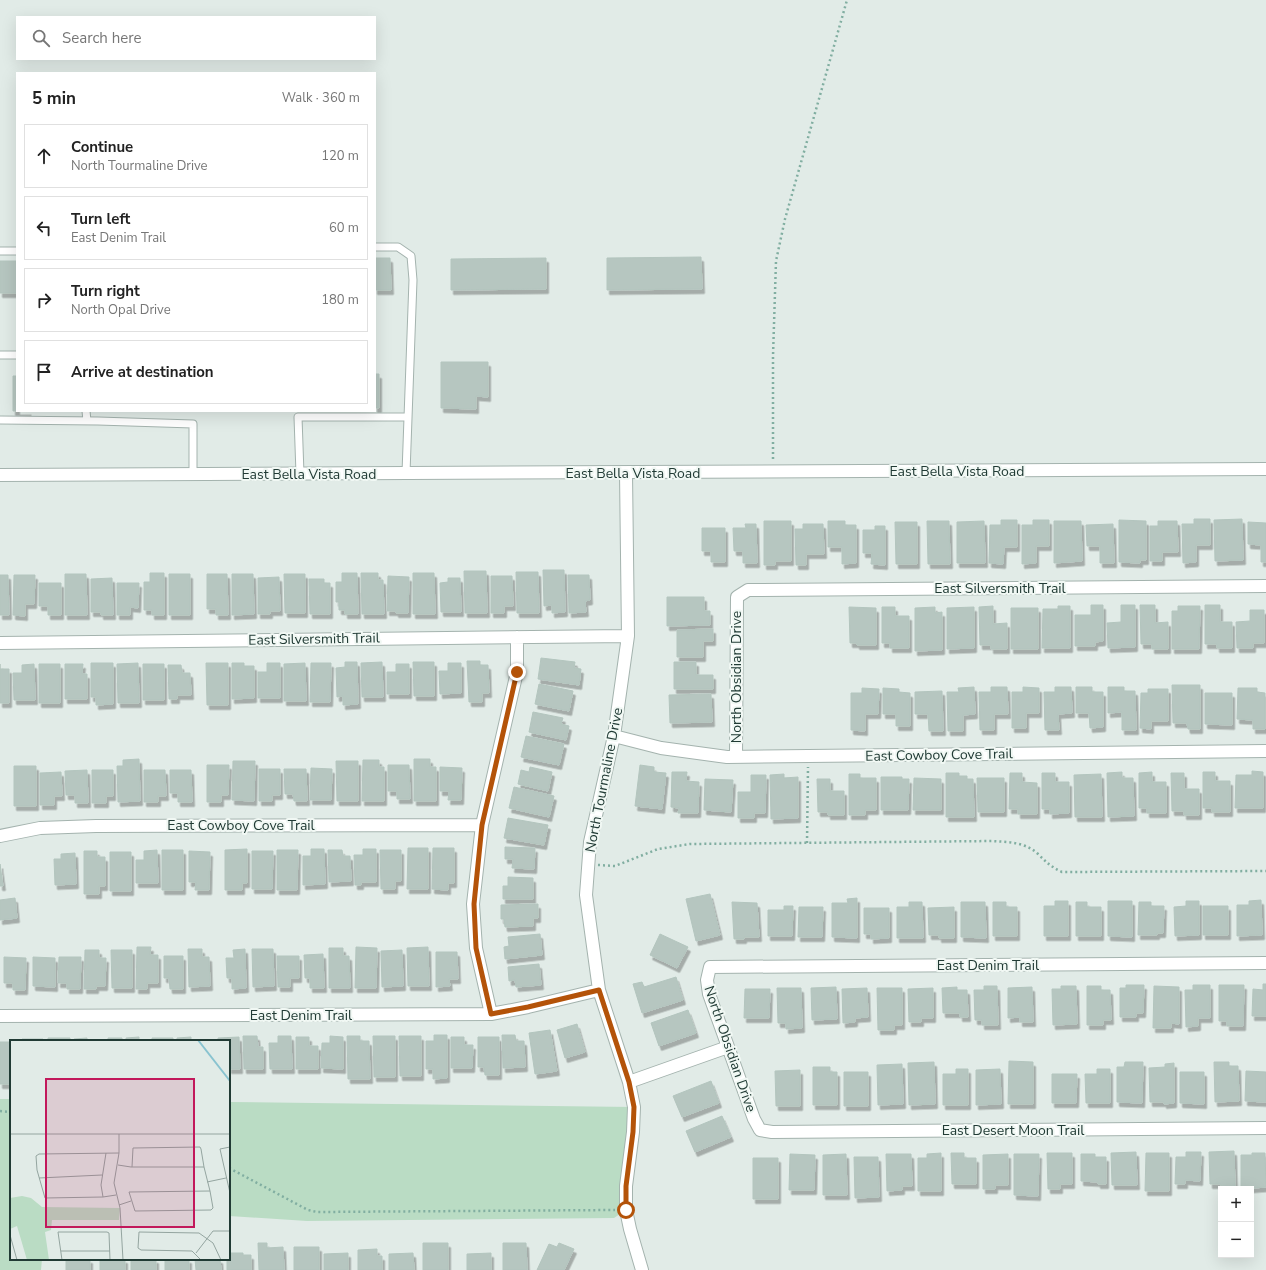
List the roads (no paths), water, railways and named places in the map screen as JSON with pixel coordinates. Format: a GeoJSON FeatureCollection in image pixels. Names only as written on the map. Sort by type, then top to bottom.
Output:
{"type":"FeatureCollection","features":[{"type":"Feature","properties":{"kind":"street","name":"East Bella Vista Road"},"geometry":{"type":"LineString","coordinates":[[0,475],[1266,469]]}},
{"type":"Feature","properties":{"kind":"street","name":"North Tourmaline Drive"},"geometry":{"type":"LineString","coordinates":[[626,473],[628,636],[614,736],[590,842],[586,895],[599,990],[629,1082],[634,1107],[633,1132],[626,1186],[626,1210],[642,1270]]}},
{"type":"Feature","properties":{"kind":"street","name":"East Silversmith Trail"},"geometry":{"type":"LineString","coordinates":[[737,597],[748,590],[1266,586]]}},
{"type":"Feature","properties":{"kind":"street","name":"North Obsidian Drive"},"geometry":{"type":"LineString","coordinates":[[736,757],[737,597]]}},
{"type":"Feature","properties":{"kind":"street","name":"East Silversmith Trail"},"geometry":{"type":"LineString","coordinates":[[0,643],[628,636]]}},
{"type":"Feature","properties":{"kind":"street"},"geometry":{"type":"LineString","coordinates":[[491,1014],[476,948],[474,904],[482,825],[517,672],[517,637]]}},
{"type":"Feature","properties":{"kind":"street","name":"East Cowboy Cove Trail"},"geometry":{"type":"LineString","coordinates":[[614,736],[661,748],[727,757],[1266,751]]}},
{"type":"Feature","properties":{"kind":"street","name":"East Cowboy Cove Trail"},"geometry":{"type":"LineString","coordinates":[[0,836],[40,828],[96,826],[482,825]]}},
{"type":"Feature","properties":{"kind":"street","name":"East Denim Trail"},"geometry":{"type":"LineString","coordinates":[[710,967],[1266,963]]}},
{"type":"Feature","properties":{"kind":"street","name":"North Obsidian Drive"},"geometry":{"type":"LineString","coordinates":[[710,967],[706,980],[708,987],[754,1119],[760,1130]]}},
{"type":"Feature","properties":{"kind":"street","name":"East Denim Trail"},"geometry":{"type":"LineString","coordinates":[[0,1016],[491,1014],[599,990]]}},
{"type":"Feature","properties":{"kind":"street"},"geometry":{"type":"LineString","coordinates":[[629,1082],[728,1046]]}},
{"type":"Feature","properties":{"kind":"street","name":"East Desert Moon Trail"},"geometry":{"type":"LineString","coordinates":[[760,1130],[772,1132],[1266,1128]]}},
{"type":"Feature","properties":{"kind":"lane"},"geometry":{"type":"LineString","coordinates":[[376,247],[398,247],[412,256],[413,280],[406,474]]}},
{"type":"Feature","properties":{"kind":"lane"},"geometry":{"type":"LineString","coordinates":[[0,251],[16,251]]}},
{"type":"Feature","properties":{"kind":"lane"},"geometry":{"type":"LineString","coordinates":[[0,355],[16,355]]}},
{"type":"Feature","properties":{"kind":"lane"},"geometry":{"type":"LineString","coordinates":[[86,412],[87,421]]}},
{"type":"Feature","properties":{"kind":"lane"},"geometry":{"type":"LineString","coordinates":[[300,474],[298,417],[408,417]]}},
{"type":"Feature","properties":{"kind":"lane"},"geometry":{"type":"LineString","coordinates":[[0,420],[193,424],[193,474]]}}]}
